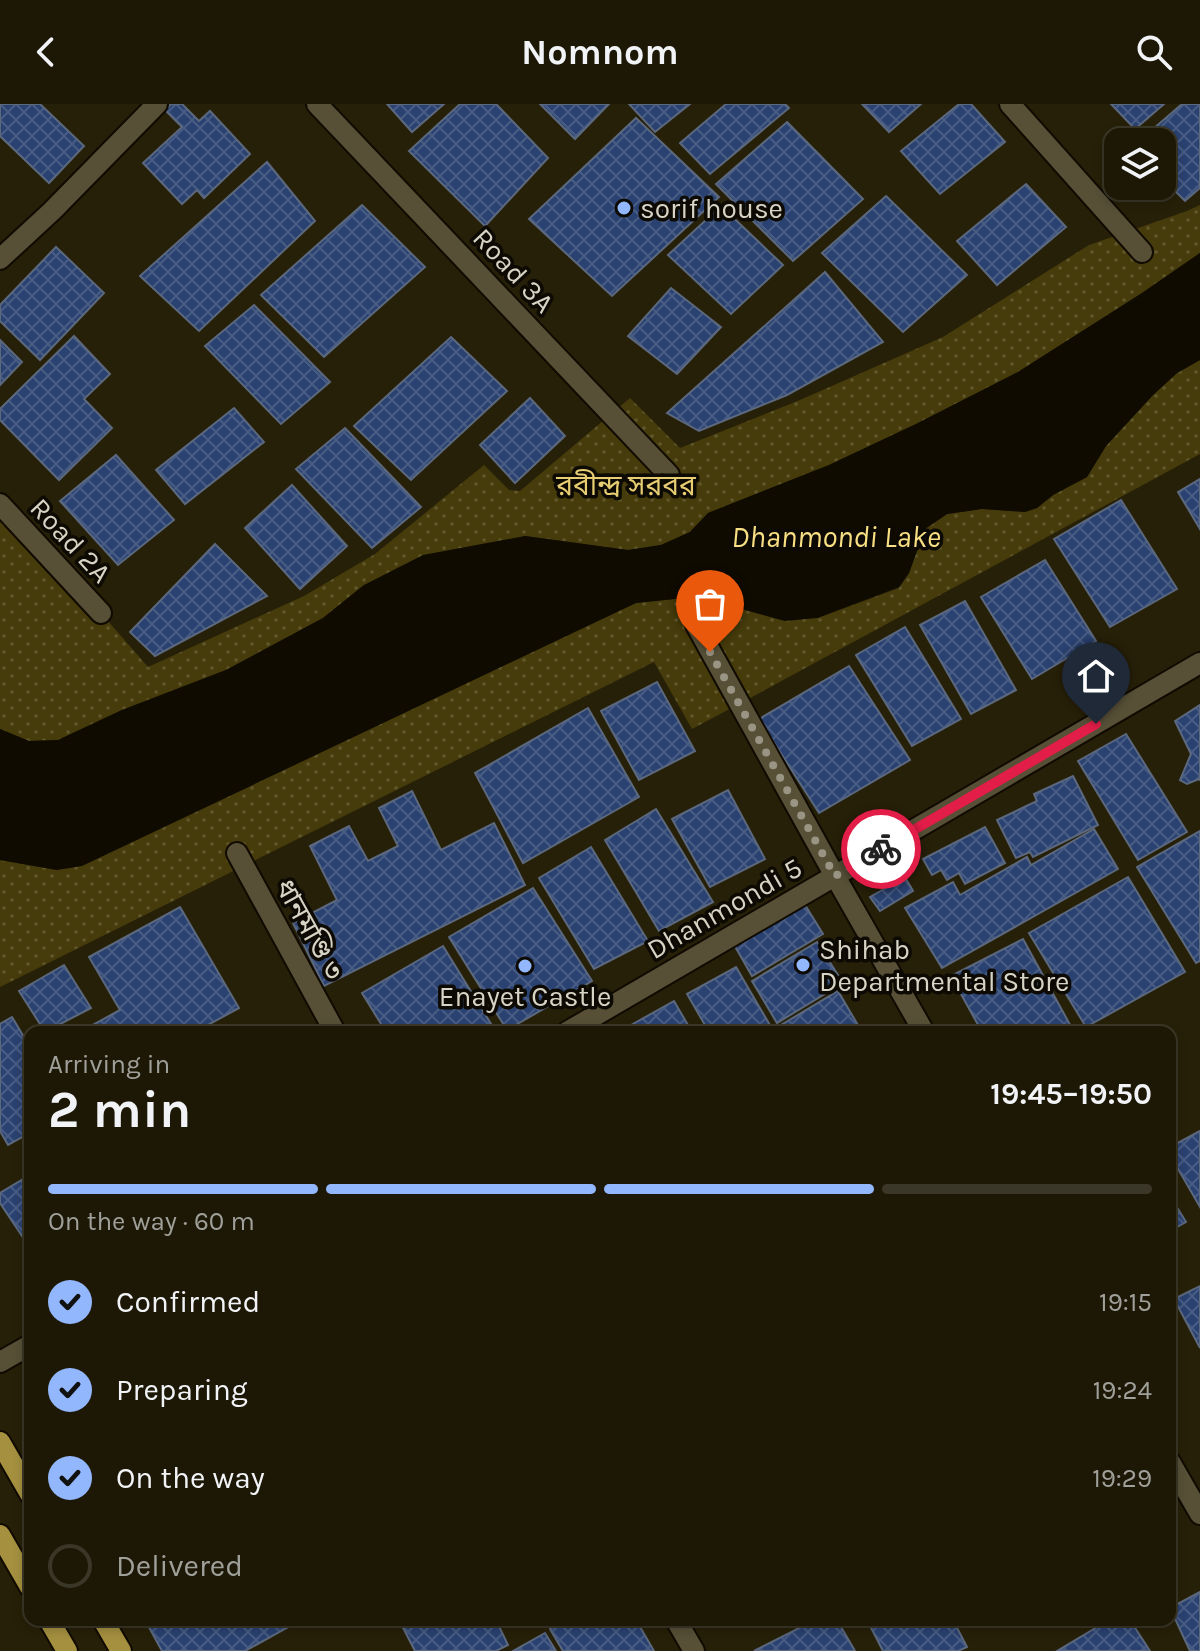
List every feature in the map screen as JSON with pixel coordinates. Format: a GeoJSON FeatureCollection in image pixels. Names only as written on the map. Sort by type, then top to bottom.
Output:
{"type":"FeatureCollection","features":[{"type":"Feature","properties":{"kind":"main road"},"geometry":{"type":"LineString","coordinates":[[0,1442],[24,1484]]}},
{"type":"Feature","properties":{"kind":"main road"},"geometry":{"type":"LineString","coordinates":[[0,1535],[24,1577]]}},
{"type":"Feature","properties":{"kind":"main road"},"geometry":{"type":"LineString","coordinates":[[52,1626],[67,1651]]}},
{"type":"Feature","properties":{"kind":"main road"},"geometry":{"type":"LineString","coordinates":[[106,1626],[121,1651]]}},
{"type":"Feature","properties":{"kind":"street"},"geometry":{"type":"LineString","coordinates":[[0,259],[157,104]]}},
{"type":"Feature","properties":{"kind":"street","name":"Road 3A"},"geometry":{"type":"LineString","coordinates":[[317,104],[669,475]]}},
{"type":"Feature","properties":{"kind":"street"},"geometry":{"type":"LineString","coordinates":[[1010,104],[1142,252]]}},
{"type":"Feature","properties":{"kind":"street","name":"Road 2A"},"geometry":{"type":"LineString","coordinates":[[0,504],[101,613]]}},
{"type":"Feature","properties":{"kind":"street"},"geometry":{"type":"LineString","coordinates":[[696,625],[921,1026]]}},
{"type":"Feature","properties":{"kind":"street","name":"Dhanmondi 5"},"geometry":{"type":"LineString","coordinates":[[577,1026],[1200,663]]}},
{"type":"Feature","properties":{"kind":"street","name":"ধানমণ্ডি ৩"},"geometry":{"type":"LineString","coordinates":[[237,853],[332,1026]]}},
{"type":"Feature","properties":{"kind":"street"},"geometry":{"type":"LineString","coordinates":[[0,1362],[24,1348]]}},
{"type":"Feature","properties":{"kind":"street"},"geometry":{"type":"LineString","coordinates":[[1176,1472],[1200,1514]]}},
{"type":"Feature","properties":{"kind":"street"},"geometry":{"type":"LineString","coordinates":[[679,1626],[694,1651]]}},
{"type":"Feature","properties":{"kind":"green space","name":"রবীন্দ্র সরবর"},"geometry":{"type":"Polygon","coordinates":[[[1200,205],[1200,253],[1018,372],[829,465],[708,513],[690,532],[661,545],[628,550],[525,536],[364,585],[323,618],[226,670],[122,710],[58,740],[29,741],[0,729],[0,507],[148,667],[304,596],[375,554],[484,465],[509,490],[520,491],[630,398],[680,448],[800,400],[943,337],[1089,245],[1200,205]]]}},
{"type":"Feature","properties":{"kind":"green space"},"geometry":{"type":"Polygon","coordinates":[[[1200,360],[1200,454],[692,729],[654,662],[0,987],[0,860],[57,870],[636,603],[684,598],[818,618],[899,588],[909,573],[925,529],[947,514],[982,509],[1025,512],[1037,508],[1053,495],[1087,477],[1106,446],[1153,395],[1177,373],[1200,360]]]}},
{"type":"Feature","properties":{"kind":"water","name":"Dhanmondi Lake"},"geometry":{"type":"Polygon","coordinates":[[[1200,253],[1200,360],[1177,373],[1153,395],[1106,446],[1087,477],[1053,495],[1037,508],[1025,512],[982,509],[947,514],[925,529],[909,573],[899,587],[817,618],[785,621],[684,598],[636,603],[82,866],[57,870],[0,860],[0,729],[29,741],[58,740],[122,710],[226,670],[323,618],[364,585],[423,555],[525,536],[628,550],[661,545],[690,532],[708,513],[829,465],[1018,372],[1200,253]]]}},
{"type":"Feature","properties":{"kind":"building"},"geometry":{"type":"Polygon","coordinates":[[[0,104],[40,104],[84,146],[49,183],[0,136],[0,104]]]}},
{"type":"Feature","properties":{"kind":"building"},"geometry":{"type":"Polygon","coordinates":[[[171,104],[182,104],[199,121],[210,111],[250,154],[204,198],[197,190],[182,204],[143,163],[182,127],[165,110],[171,104]]]}},
{"type":"Feature","properties":{"kind":"building"},"geometry":{"type":"Polygon","coordinates":[[[387,104],[444,104],[412,132],[387,104]]]}},
{"type":"Feature","properties":{"kind":"building"},"geometry":{"type":"Polygon","coordinates":[[[460,104],[496,104],[548,158],[485,226],[409,151],[460,104]]]}},
{"type":"Feature","properties":{"kind":"building"},"geometry":{"type":"Polygon","coordinates":[[[540,104],[609,104],[575,139],[540,104]]]}},
{"type":"Feature","properties":{"kind":"building"},"geometry":{"type":"Polygon","coordinates":[[[629,104],[690,104],[655,132],[629,104]]]}},
{"type":"Feature","properties":{"kind":"building"},"geometry":{"type":"Polygon","coordinates":[[[726,104],[785,104],[789,108],[710,174],[680,143],[726,104]]]}},
{"type":"Feature","properties":{"kind":"building"},"geometry":{"type":"Polygon","coordinates":[[[862,104],[921,104],[889,132],[862,104]]]}},
{"type":"Feature","properties":{"kind":"building"},"geometry":{"type":"Polygon","coordinates":[[[959,104],[971,104],[1005,142],[940,194],[901,151],[959,104]]]}},
{"type":"Feature","properties":{"kind":"building"},"geometry":{"type":"Polygon","coordinates":[[[1111,104],[1164,104],[1136,128],[1111,104]]]}},
{"type":"Feature","properties":{"kind":"building"},"geometry":{"type":"Polygon","coordinates":[[[1182,104],[1200,104],[1200,188],[1185,201],[1176,192],[1176,128],[1154,128],[1182,104]]]}},
{"type":"Feature","properties":{"kind":"building","name":"sorif house"},"geometry":{"type":"Polygon","coordinates":[[[636,118],[719,197],[612,296],[529,219],[636,118]]]}},
{"type":"Feature","properties":{"kind":"building"},"geometry":{"type":"Polygon","coordinates":[[[787,122],[863,199],[793,261],[716,184],[787,122]]]}},
{"type":"Feature","properties":{"kind":"building"},"geometry":{"type":"Polygon","coordinates":[[[267,162],[315,221],[199,331],[140,276],[267,162]]]}},
{"type":"Feature","properties":{"kind":"building"},"geometry":{"type":"Polygon","coordinates":[[[1026,184],[1066,227],[997,285],[957,241],[1026,184]]]}},
{"type":"Feature","properties":{"kind":"building"},"geometry":{"type":"Polygon","coordinates":[[[886,196],[967,275],[903,332],[822,253],[886,196]]]}},
{"type":"Feature","properties":{"kind":"building"},"geometry":{"type":"Polygon","coordinates":[[[362,205],[425,267],[324,357],[261,295],[362,205]]]}},
{"type":"Feature","properties":{"kind":"building"},"geometry":{"type":"Polygon","coordinates":[[[721,206],[783,265],[731,314],[668,255],[721,206]]]}},
{"type":"Feature","properties":{"kind":"building"},"geometry":{"type":"Polygon","coordinates":[[[56,247],[104,293],[40,360],[0,321],[0,305],[56,247]]]}},
{"type":"Feature","properties":{"kind":"building"},"geometry":{"type":"Polygon","coordinates":[[[825,272],[883,342],[787,395],[699,431],[667,413],[825,272]]]}},
{"type":"Feature","properties":{"kind":"building"},"geometry":{"type":"Polygon","coordinates":[[[671,288],[721,327],[677,374],[628,336],[671,288]]]}},
{"type":"Feature","properties":{"kind":"building"},"geometry":{"type":"Polygon","coordinates":[[[254,305],[330,382],[281,424],[205,346],[254,305]]]}},
{"type":"Feature","properties":{"kind":"building"},"geometry":{"type":"Polygon","coordinates":[[[74,336],[110,374],[84,399],[112,428],[59,480],[0,420],[0,409],[74,336]]]}},
{"type":"Feature","properties":{"kind":"building"},"geometry":{"type":"Polygon","coordinates":[[[451,337],[507,391],[411,480],[354,426],[451,337]]]}},
{"type":"Feature","properties":{"kind":"building"},"geometry":{"type":"Polygon","coordinates":[[[0,340],[22,362],[0,385],[0,340]]]}},
{"type":"Feature","properties":{"kind":"building"},"geometry":{"type":"Polygon","coordinates":[[[530,398],[565,436],[515,483],[480,445],[530,398]]]}},
{"type":"Feature","properties":{"kind":"building"},"geometry":{"type":"Polygon","coordinates":[[[234,408],[264,442],[185,504],[156,470],[234,408]]]}},
{"type":"Feature","properties":{"kind":"building"},"geometry":{"type":"Polygon","coordinates":[[[345,428],[421,507],[372,548],[296,469],[345,428]]]}},
{"type":"Feature","properties":{"kind":"building"},"geometry":{"type":"Polygon","coordinates":[[[116,455],[174,520],[118,565],[60,501],[116,455]]]}},
{"type":"Feature","properties":{"kind":"building"},"geometry":{"type":"Polygon","coordinates":[[[1200,479],[1200,529],[1178,492],[1200,479]]]}},
{"type":"Feature","properties":{"kind":"building"},"geometry":{"type":"Polygon","coordinates":[[[292,485],[347,546],[300,589],[245,528],[292,485]]]}},
{"type":"Feature","properties":{"kind":"building"},"geometry":{"type":"Polygon","coordinates":[[[1121,500],[1177,589],[1110,627],[1054,539],[1121,500]]]}},
{"type":"Feature","properties":{"kind":"building"},"geometry":{"type":"Polygon","coordinates":[[[215,544],[267,596],[155,656],[130,632],[215,544]]]}},
{"type":"Feature","properties":{"kind":"building"},"geometry":{"type":"Polygon","coordinates":[[[1045,560],[1096,641],[1032,679],[981,597],[1045,560]]]}},
{"type":"Feature","properties":{"kind":"building"},"geometry":{"type":"Polygon","coordinates":[[[965,601],[1016,690],[971,714],[920,625],[965,601]]]}},
{"type":"Feature","properties":{"kind":"building"},"geometry":{"type":"Polygon","coordinates":[[[905,627],[961,719],[912,746],[856,655],[905,627]]]}},
{"type":"Feature","properties":{"kind":"building"},"geometry":{"type":"Polygon","coordinates":[[[849,666],[910,760],[819,813],[759,719],[849,666]]]}},
{"type":"Feature","properties":{"kind":"building"},"geometry":{"type":"Polygon","coordinates":[[[657,682],[695,751],[639,780],[601,711],[657,682]]]}},
{"type":"Feature","properties":{"kind":"building"},"geometry":{"type":"Polygon","coordinates":[[[1200,705],[1200,780],[1187,784],[1180,780],[1191,754],[1175,721],[1200,705]]]}},
{"type":"Feature","properties":{"kind":"building"},"geometry":{"type":"Polygon","coordinates":[[[588,708],[639,797],[523,863],[475,773],[588,708]]]}},
{"type":"Feature","properties":{"kind":"building"},"geometry":{"type":"Polygon","coordinates":[[[1126,734],[1187,832],[1138,860],[1078,761],[1126,734]]]}},
{"type":"Feature","properties":{"kind":"building"},"geometry":{"type":"Polygon","coordinates":[[[1073,776],[1098,825],[1033,857],[1030,852],[1016,858],[997,820],[1037,801],[1034,794],[1073,776]]]}},
{"type":"Feature","properties":{"kind":"building"},"geometry":{"type":"Polygon","coordinates":[[[728,790],[765,859],[710,887],[672,819],[728,790]]]}},
{"type":"Feature","properties":{"kind":"building"},"geometry":{"type":"Polygon","coordinates":[[[412,791],[441,850],[494,823],[525,885],[324,986],[293,923],[337,900],[310,846],[349,826],[368,861],[398,846],[379,808],[412,791]]]}},
{"type":"Feature","properties":{"kind":"building"},"geometry":{"type":"Polygon","coordinates":[[[656,809],[713,902],[659,931],[605,840],[656,809]]]}},
{"type":"Feature","properties":{"kind":"building"},"geometry":{"type":"Polygon","coordinates":[[[985,827],[1005,863],[965,884],[959,873],[947,880],[941,870],[932,875],[923,859],[985,827]]]}},
{"type":"Feature","properties":{"kind":"building"},"geometry":{"type":"Polygon","coordinates":[[[1094,829],[1118,869],[942,968],[905,908],[953,882],[960,895],[1027,857],[1031,865],[1094,829]]]}},
{"type":"Feature","properties":{"kind":"building"},"geometry":{"type":"Polygon","coordinates":[[[1200,831],[1200,961],[1196,963],[1137,867],[1200,831]]]}},
{"type":"Feature","properties":{"kind":"building"},"geometry":{"type":"Polygon","coordinates":[[[591,847],[648,941],[594,969],[539,878],[591,847]]]}},
{"type":"Feature","properties":{"kind":"building"},"geometry":{"type":"Polygon","coordinates":[[[905,877],[913,891],[880,911],[870,897],[905,877]]]}},
{"type":"Feature","properties":{"kind":"building"},"geometry":{"type":"Polygon","coordinates":[[[1128,877],[1185,972],[1085,1026],[1029,933],[1128,877]]]}},
{"type":"Feature","properties":{"kind":"building","name":"Enayet Castle"},"geometry":{"type":"Polygon","coordinates":[[[533,888],[592,981],[514,1026],[505,1026],[449,937],[533,888]]]}},
{"type":"Feature","properties":{"kind":"building"},"geometry":{"type":"Polygon","coordinates":[[[802,900],[823,934],[752,976],[732,941],[802,900]]]}},
{"type":"Feature","properties":{"kind":"building"},"geometry":{"type":"Polygon","coordinates":[[[180,907],[239,1008],[206,1026],[91,1026],[120,1010],[89,957],[180,907]]]}},
{"type":"Feature","properties":{"kind":"building"},"geometry":{"type":"Polygon","coordinates":[[[1023,939],[1071,1026],[979,1026],[951,976],[1023,939]]]}},
{"type":"Feature","properties":{"kind":"building"},"geometry":{"type":"Polygon","coordinates":[[[817,942],[843,983],[777,1023],[752,981],[817,942]]]}},
{"type":"Feature","properties":{"kind":"building"},"geometry":{"type":"Polygon","coordinates":[[[443,946],[492,1026],[382,1026],[362,993],[443,946]]]}},
{"type":"Feature","properties":{"kind":"building"},"geometry":{"type":"Polygon","coordinates":[[[64,965],[91,1008],[56,1026],[41,1026],[19,991],[64,965]]]}},
{"type":"Feature","properties":{"kind":"building"},"geometry":{"type":"Polygon","coordinates":[[[736,967],[770,1026],[706,1026],[687,994],[736,967]]]}},
{"type":"Feature","properties":{"kind":"building"},"geometry":{"type":"Polygon","coordinates":[[[838,991],[858,1026],[779,1026],[838,991]]]}},
{"type":"Feature","properties":{"kind":"building"},"geometry":{"type":"Polygon","coordinates":[[[674,1001],[689,1026],[629,1026],[674,1001]]]}},
{"type":"Feature","properties":{"kind":"building"},"geometry":{"type":"Polygon","coordinates":[[[12,1017],[24,1037],[24,1136],[8,1145],[0,1131],[0,1024],[12,1017]]]}},
{"type":"Feature","properties":{"kind":"building"},"geometry":{"type":"Polygon","coordinates":[[[1200,1131],[1200,1207],[1176,1165],[1176,1144],[1200,1131]]]}},
{"type":"Feature","properties":{"kind":"building"},"geometry":{"type":"Polygon","coordinates":[[[24,1179],[24,1239],[0,1203],[0,1193],[24,1179]]]}},
{"type":"Feature","properties":{"kind":"building"},"geometry":{"type":"Polygon","coordinates":[[[1176,1206],[1186,1222],[1176,1228],[1176,1206]]]}},
{"type":"Feature","properties":{"kind":"building"},"geometry":{"type":"Polygon","coordinates":[[[1200,1286],[1200,1348],[1176,1303],[1176,1298],[1200,1286]]]}},
{"type":"Feature","properties":{"kind":"building"},"geometry":{"type":"Polygon","coordinates":[[[1200,1592],[1200,1651],[1190,1651],[1176,1621],[1176,1605],[1200,1592]]]}},
{"type":"Feature","properties":{"kind":"building"},"geometry":{"type":"Polygon","coordinates":[[[148,1626],[290,1626],[245,1651],[162,1651],[148,1626]]]}},
{"type":"Feature","properties":{"kind":"building"},"geometry":{"type":"Polygon","coordinates":[[[402,1626],[499,1626],[508,1645],[496,1651],[415,1651],[402,1626]]]}},
{"type":"Feature","properties":{"kind":"building"},"geometry":{"type":"Polygon","coordinates":[[[555,1626],[639,1626],[654,1651],[563,1651],[550,1629],[555,1626]]]}},
{"type":"Feature","properties":{"kind":"building"},"geometry":{"type":"Polygon","coordinates":[[[803,1626],[840,1626],[855,1651],[754,1651],[803,1626]]]}},
{"type":"Feature","properties":{"kind":"building"},"geometry":{"type":"Polygon","coordinates":[[[870,1626],[956,1626],[967,1647],[958,1651],[883,1651],[870,1626]]]}},
{"type":"Feature","properties":{"kind":"building"},"geometry":{"type":"Polygon","coordinates":[[[1099,1626],[1134,1626],[1150,1651],[1057,1651],[1099,1626]]]}},
{"type":"Feature","properties":{"kind":"building"},"geometry":{"type":"Polygon","coordinates":[[[545,1633],[556,1651],[513,1651],[545,1633]]]}},
{"type":"Feature","properties":{"kind":"way so far"},"geometry":{"type":"LineString","coordinates":[[710,652],[835,876],[881,849]]}},
{"type":"Feature","properties":{"kind":"place","name":"sorif house"},"geometry":{"type":"Point","coordinates":[624,208]}},
{"type":"Feature","properties":{"kind":"place","name":"Shihab Departmental Store"},"geometry":{"type":"Point","coordinates":[803,965]}},
{"type":"Feature","properties":{"kind":"place","name":"Enayet Castle"},"geometry":{"type":"Point","coordinates":[525,966]}},
{"type":"Feature","properties":{"kind":"route"},"geometry":{"type":"LineString","coordinates":[[881,849],[1096,724]]}}]}
